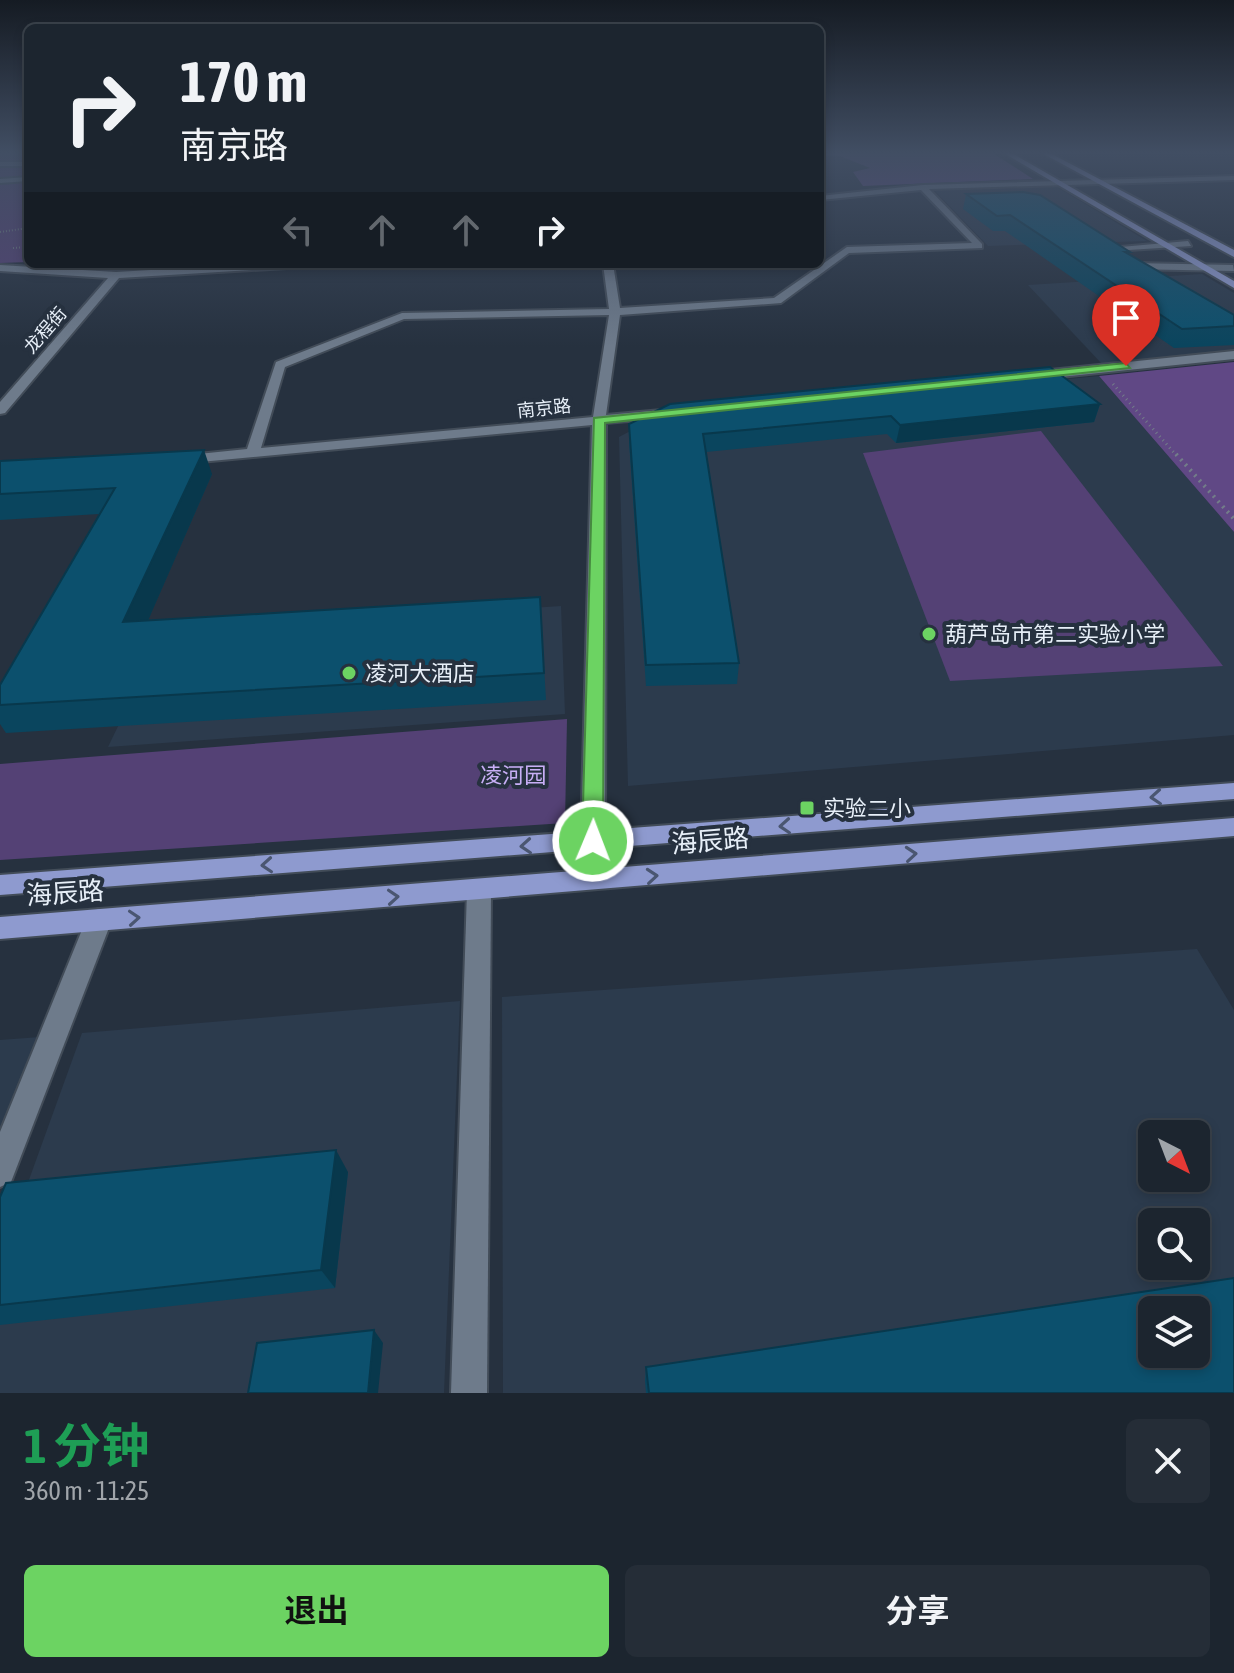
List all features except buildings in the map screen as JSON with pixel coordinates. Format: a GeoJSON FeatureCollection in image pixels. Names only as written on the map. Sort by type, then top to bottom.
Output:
{"type":"FeatureCollection","features":[{"type":"Feature","properties":{"kind":"main road"},"geometry":{"type":"LineString","coordinates":[[1118,217],[1234,285]]}},
{"type":"Feature","properties":{"kind":"main road"},"geometry":{"type":"LineString","coordinates":[[1166,217],[1233,253]]}},
{"type":"Feature","properties":{"kind":"main road"},"geometry":{"type":"LineString","coordinates":[[1175,236],[1199,250]]}},
{"type":"Feature","properties":{"kind":"main road"},"geometry":{"type":"LineString","coordinates":[[1211,256],[1233,269]]}},
{"type":"Feature","properties":{"kind":"main road","name":"海辰路"},"geometry":{"type":"LineString","coordinates":[[0,885],[1234,791]]}},
{"type":"Feature","properties":{"kind":"main road","name":"海辰路"},"geometry":{"type":"LineString","coordinates":[[0,928],[1234,827]]}},
{"type":"Feature","properties":{"kind":"street"},"geometry":{"type":"LineString","coordinates":[[824,267],[847,250],[979,246],[951,217]]}},
{"type":"Feature","properties":{"kind":"street"},"geometry":{"type":"LineString","coordinates":[[1188,244],[1103,249],[1130,266],[1233,269]]}},
{"type":"Feature","properties":{"kind":"street"},"geometry":{"type":"LineString","coordinates":[[0,268],[116,275],[235,268]]}},
{"type":"Feature","properties":{"kind":"street"},"geometry":{"type":"LineString","coordinates":[[593,841],[599,420],[615,312],[609,268]]}},
{"type":"Feature","properties":{"kind":"street"},"geometry":{"type":"LineString","coordinates":[[252,455],[280,365],[402,316],[615,312],[777,301],[822,268]]}},
{"type":"Feature","properties":{"kind":"street","name":"龙程街"},"geometry":{"type":"LineString","coordinates":[[0,410],[116,275]]}},
{"type":"Feature","properties":{"kind":"street"},"geometry":{"type":"LineString","coordinates":[[1021,377],[1234,355]]}},
{"type":"Feature","properties":{"kind":"street","name":"南京路"},"geometry":{"type":"LineString","coordinates":[[157,462],[693,411]]}},
{"type":"Feature","properties":{"kind":"street"},"geometry":{"type":"LineString","coordinates":[[469,1393],[479,891]]}},
{"type":"Feature","properties":{"kind":"street"},"geometry":{"type":"LineString","coordinates":[[0,1171],[99,920]]}},
{"type":"Feature","properties":{"kind":"path"},"geometry":{"type":"LineString","coordinates":[[0,232],[24,229]]}},
{"type":"Feature","properties":{"kind":"path"},"geometry":{"type":"LineString","coordinates":[[1099,369],[1234,519]]}},
{"type":"Feature","properties":{"kind":"shaded area"},"geometry":{"type":"Polygon","coordinates":[[[960,217],[1107,217],[1147,241],[988,246],[960,217]]]}},
{"type":"Feature","properties":{"kind":"shaded area"},"geometry":{"type":"Polygon","coordinates":[[[1202,274],[1234,293],[1234,351],[1102,364],[1028,285],[1202,274]]]}},
{"type":"Feature","properties":{"kind":"shaded area"},"geometry":{"type":"Polygon","coordinates":[[[1234,362],[1234,532],[1099,376],[1234,362]]]}},
{"type":"Feature","properties":{"kind":"shaded area","name":"葫芦岛市第二实验小学"},"geometry":{"type":"Polygon","coordinates":[[[1099,376],[1234,532],[1234,735],[628,786],[619,437],[653,419],[1099,376]]]}},
{"type":"Feature","properties":{"kind":"shaded area","name":"凌河大酒店"},"geometry":{"type":"Polygon","coordinates":[[[561,606],[565,714],[108,747],[163,633],[561,606]]]}},
{"type":"Feature","properties":{"kind":"shaded area"},"geometry":{"type":"Polygon","coordinates":[[[1197,949],[1234,1010],[1234,1393],[503,1393],[502,997],[1197,949]]]}},
{"type":"Feature","properties":{"kind":"shaded area"},"geometry":{"type":"Polygon","coordinates":[[[460,1001],[444,1393],[0,1393],[0,1260],[82,1033],[460,1001]]]}},
{"type":"Feature","properties":{"kind":"shaded area"},"geometry":{"type":"Polygon","coordinates":[[[40,1037],[0,1138],[0,1040],[40,1037]]]}},
{"type":"Feature","properties":{"kind":"green space"},"geometry":{"type":"Polygon","coordinates":[[[0,217],[24,217],[24,262],[0,263],[0,217]]]}},
{"type":"Feature","properties":{"kind":"green space"},"geometry":{"type":"Polygon","coordinates":[[[1041,431],[1223,666],[950,681],[863,453],[1041,431]]]}},
{"type":"Feature","properties":{"kind":"green space","name":"凌河园"},"geometry":{"type":"Polygon","coordinates":[[[567,719],[565,823],[0,860],[0,764],[567,719]]]}},
{"type":"Feature","properties":{"kind":"place","name":"葫芦岛市第二实验小学"},"geometry":{"type":"Point","coordinates":[929,634]}},
{"type":"Feature","properties":{"kind":"place","name":"凌河大酒店"},"geometry":{"type":"Point","coordinates":[349,673]}},
{"type":"Feature","properties":{"kind":"place","name":"实验二小"},"geometry":{"type":"Point","coordinates":[807,808]}},
{"type":"Feature","properties":{"kind":"route"},"geometry":{"type":"LineString","coordinates":[[593,841],[599,420],[1126,366]]}}]}
